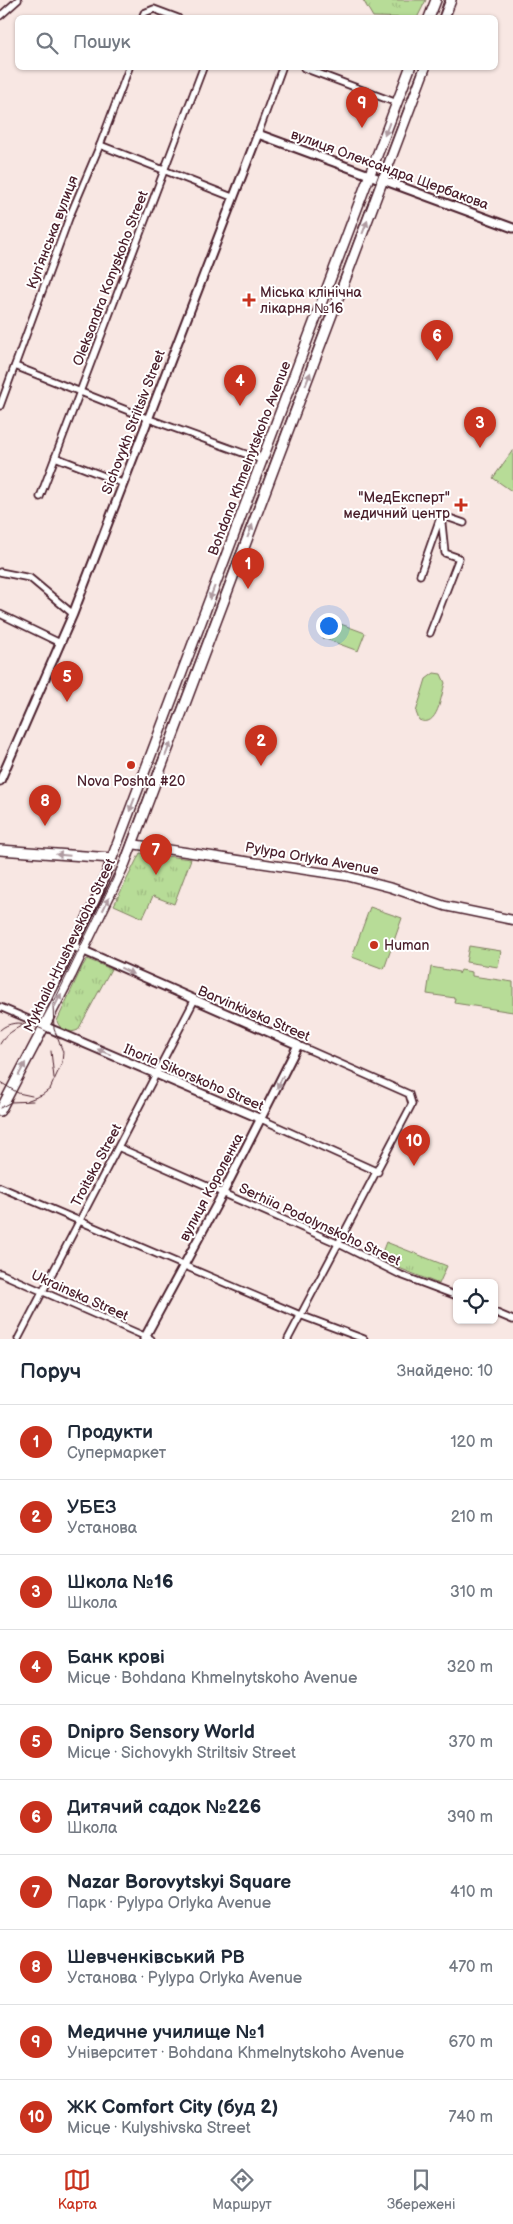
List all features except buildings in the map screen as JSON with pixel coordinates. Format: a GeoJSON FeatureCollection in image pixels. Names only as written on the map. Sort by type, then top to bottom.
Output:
{"type":"FeatureCollection","features":[{"type":"Feature","properties":{"kind":"main road"},"geometry":{"type":"LineString","coordinates":[[430,15],[436,0]]}},
{"type":"Feature","properties":{"kind":"main road"},"geometry":{"type":"LineString","coordinates":[[445,15],[451,0]]}},
{"type":"Feature","properties":{"kind":"main road","name":"Bohdana Khmelnytskoho Avenue"},"geometry":{"type":"LineString","coordinates":[[112,858],[409,70]]}},
{"type":"Feature","properties":{"kind":"main road","name":"Bohdana Khmelnytskoho Avenue"},"geometry":{"type":"LineString","coordinates":[[132,844],[424,70]]}},
{"type":"Feature","properties":{"kind":"main road"},"geometry":{"type":"LineString","coordinates":[[262,460],[275,465]]}},
{"type":"Feature","properties":{"kind":"main road"},"geometry":{"type":"LineString","coordinates":[[201,623],[214,628]]}},
{"type":"Feature","properties":{"kind":"main road"},"geometry":{"type":"LineString","coordinates":[[118,841],[132,844]]}},
{"type":"Feature","properties":{"kind":"main road","name":"Pylypa Orlyka Avenue"},"geometry":{"type":"LineString","coordinates":[[132,844],[346,876],[392,888],[445,906],[513,920]]}},
{"type":"Feature","properties":{"kind":"main road","name":"Mykhaila Hrushevskoho Street"},"geometry":{"type":"LineString","coordinates":[[0,1112],[3,1100],[41,1025],[83,950],[119,878],[132,844]]}},
{"type":"Feature","properties":{"kind":"main road"},"geometry":{"type":"LineString","coordinates":[[0,850],[112,858]]}},
{"type":"Feature","properties":{"kind":"street"},"geometry":{"type":"LineString","coordinates":[[0,16],[18,0]]}},
{"type":"Feature","properties":{"kind":"street"},"geometry":{"type":"LineString","coordinates":[[143,15],[154,9],[170,15]]}},
{"type":"Feature","properties":{"kind":"street","name":"Купʼянська вулиця"},"geometry":{"type":"LineString","coordinates":[[0,406],[69,218],[100,145],[128,70]]}},
{"type":"Feature","properties":{"kind":"street","name":"Oleksandra Konyskoho Street"},"geometry":{"type":"LineString","coordinates":[[40,497],[202,70]]}},
{"type":"Feature","properties":{"kind":"street","name":"Sichovykh Striltsiv Street"},"geometry":{"type":"LineString","coordinates":[[0,781],[73,614],[281,70]]}},
{"type":"Feature","properties":{"kind":"street"},"geometry":{"type":"LineString","coordinates":[[309,70],[397,103]]}},
{"type":"Feature","properties":{"kind":"street","name":"вулиця Олександра Щербакова"},"geometry":{"type":"LineString","coordinates":[[258,134],[513,228]]}},
{"type":"Feature","properties":{"kind":"street"},"geometry":{"type":"LineString","coordinates":[[100,145],[163,172],[232,197]]}},
{"type":"Feature","properties":{"kind":"street"},"geometry":{"type":"LineString","coordinates":[[15,366],[149,419],[262,460]]}},
{"type":"Feature","properties":{"kind":"street"},"geometry":{"type":"LineString","coordinates":[[55,457],[122,483]]}},
{"type":"Feature","properties":{"kind":"street"},"geometry":{"type":"LineString","coordinates":[[441,515],[464,523]]}},
{"type":"Feature","properties":{"kind":"street"},"geometry":{"type":"LineString","coordinates":[[420,575],[441,515]]}},
{"type":"Feature","properties":{"kind":"street"},"geometry":{"type":"LineString","coordinates":[[430,632],[459,558],[445,553],[441,515]]}},
{"type":"Feature","properties":{"kind":"street"},"geometry":{"type":"LineString","coordinates":[[0,572],[11,576],[30,578],[73,614]]}},
{"type":"Feature","properties":{"kind":"street"},"geometry":{"type":"LineString","coordinates":[[0,614],[60,642]]}},
{"type":"Feature","properties":{"kind":"street","name":"Mykhaila Hrushevskoho Street"},"geometry":{"type":"LineString","coordinates":[[41,1025],[112,858]]}},
{"type":"Feature","properties":{"kind":"street","name":"Barvinkivska Street"},"geometry":{"type":"LineString","coordinates":[[73,946],[194,1001],[409,1094],[412,1100],[410,1110],[378,1172]]}},
{"type":"Feature","properties":{"kind":"street","name":"Troitska Street"},"geometry":{"type":"LineString","coordinates":[[18,1339],[120,1148],[194,1001]]}},
{"type":"Feature","properties":{"kind":"street","name":"Ihoria Sikorskoho Street"},"geometry":{"type":"LineString","coordinates":[[0,1007],[261,1119],[378,1172]]}},
{"type":"Feature","properties":{"kind":"street","name":"вулиця Короленка"},"geometry":{"type":"LineString","coordinates":[[147,1338],[298,1046]]}},
{"type":"Feature","properties":{"kind":"street","name":"Serhiia Podolynskoho Street"},"geometry":{"type":"LineString","coordinates":[[120,1148],[339,1244],[402,1275],[453,1294]]}},
{"type":"Feature","properties":{"kind":"street"},"geometry":{"type":"LineString","coordinates":[[288,1339],[378,1172]]}},
{"type":"Feature","properties":{"kind":"street"},"geometry":{"type":"LineString","coordinates":[[0,1187],[185,1264],[300,1315],[364,1339]]}},
{"type":"Feature","properties":{"kind":"street","name":"Ukrainska Street"},"geometry":{"type":"LineString","coordinates":[[0,1273],[147,1338]]}},
{"type":"Feature","properties":{"kind":"street"},"geometry":{"type":"LineString","coordinates":[[498,1314],[513,1320]]}},
{"type":"Feature","properties":{"kind":"green space"},"geometry":{"type":"Polygon","coordinates":[[[363,0],[426,0],[418,15],[372,15],[363,0]]]}},
{"type":"Feature","properties":{"kind":"green space"},"geometry":{"type":"Polygon","coordinates":[[[513,450],[513,492],[493,478],[513,450]]]}},
{"type":"Feature","properties":{"kind":"green space"},"geometry":{"type":"Polygon","coordinates":[[[330,620],[365,633],[358,651],[323,638],[330,620]]]}},
{"type":"Feature","properties":{"kind":"green space"},"geometry":{"type":"Polygon","coordinates":[[[434,673],[441,674],[445,683],[438,709],[431,720],[419,720],[416,712],[426,679],[434,673]]]}},
{"type":"Feature","properties":{"kind":"green space"},"geometry":{"type":"Polygon","coordinates":[[[140,853],[191,859],[174,904],[153,896],[143,918],[114,905],[140,853]]]}},
{"type":"Feature","properties":{"kind":"green space","name":"Human"},"geometry":{"type":"Polygon","coordinates":[[[370,907],[402,918],[384,969],[352,957],[370,907]]]}},
{"type":"Feature","properties":{"kind":"green space"},"geometry":{"type":"Polygon","coordinates":[[[469,946],[501,951],[498,967],[466,962],[469,946]]]}},
{"type":"Feature","properties":{"kind":"green space"},"geometry":{"type":"Polygon","coordinates":[[[87,959],[111,969],[78,1030],[66,1031],[60,1027],[57,1021],[87,959]]]}},
{"type":"Feature","properties":{"kind":"green space"},"geometry":{"type":"Polygon","coordinates":[[[431,967],[459,972],[459,974],[461,970],[472,972],[472,976],[513,982],[513,1012],[454,1003],[455,998],[427,994],[431,967]]]}},
{"type":"Feature","properties":{"kind":"green space"},"geometry":{"type":"Polygon","coordinates":[[[386,1242],[447,1266],[439,1284],[379,1260],[386,1242]]]}},
{"type":"Feature","properties":{"kind":"tram line"},"geometry":{"type":"LineString","coordinates":[[439,15],[444,0]]}},
{"type":"Feature","properties":{"kind":"tram line"},"geometry":{"type":"LineString","coordinates":[[26,1101],[42,1095],[50,1089],[62,1063],[63,1052],[54,1029],[53,1004],[113,879],[418,70]]}},
{"type":"Feature","properties":{"kind":"tram line"},"geometry":{"type":"LineString","coordinates":[[0,1044],[11,1032],[40,1015],[52,1000]]}},
{"type":"Feature","properties":{"kind":"tram line"},"geometry":{"type":"LineString","coordinates":[[0,1030],[7,1025],[22,1023],[46,1031],[60,1039]]}},
{"type":"Feature","properties":{"kind":"tram line"},"geometry":{"type":"LineString","coordinates":[[51,1051],[54,1078]]}},
{"type":"Feature","properties":{"kind":"tram line"},"geometry":{"type":"LineString","coordinates":[[0,1082],[18,1093],[32,1096]]}},
{"type":"Feature","properties":{"kind":"tram line"},"geometry":{"type":"LineString","coordinates":[[0,1108],[11,1102],[33,1101]]}},
{"type":"Feature","properties":{"kind":"place","name":"Медичне училище №1"},"geometry":{"type":"Point","coordinates":[362,128]}},
{"type":"Feature","properties":{"kind":"place","name":"Міська клінічна лікарня №16"},"geometry":{"type":"Point","coordinates":[249,300]}},
{"type":"Feature","properties":{"kind":"place","name":"Дитячий садок №226"},"geometry":{"type":"Point","coordinates":[437,361]}},
{"type":"Feature","properties":{"kind":"place","name":"Банк крові"},"geometry":{"type":"Point","coordinates":[240,406]}},
{"type":"Feature","properties":{"kind":"place","name":"Школа №16"},"geometry":{"type":"Point","coordinates":[480,448]}},
{"type":"Feature","properties":{"kind":"place","name":"\"МедЕксперт\" медичний центр"},"geometry":{"type":"Point","coordinates":[461,505]}},
{"type":"Feature","properties":{"kind":"place","name":"Продукти"},"geometry":{"type":"Point","coordinates":[248,589]}},
{"type":"Feature","properties":{"kind":"place","name":"Dnipro Sensory World"},"geometry":{"type":"Point","coordinates":[67,702]}},
{"type":"Feature","properties":{"kind":"place","name":"Nova Poshta #20"},"geometry":{"type":"Point","coordinates":[131,765]}},
{"type":"Feature","properties":{"kind":"place","name":"УБЕЗ"},"geometry":{"type":"Point","coordinates":[261,766]}},
{"type":"Feature","properties":{"kind":"place","name":"Шевченківський РВ"},"geometry":{"type":"Point","coordinates":[45,826]}},
{"type":"Feature","properties":{"kind":"place","name":"Nazar Borovytskyi Square"},"geometry":{"type":"Point","coordinates":[156,875]}},
{"type":"Feature","properties":{"kind":"place","name":"Human"},"geometry":{"type":"Point","coordinates":[374,945]}},
{"type":"Feature","properties":{"kind":"place","name":"ЖК Comfort City (буд 2)"},"geometry":{"type":"Point","coordinates":[414,1166]}}]}
